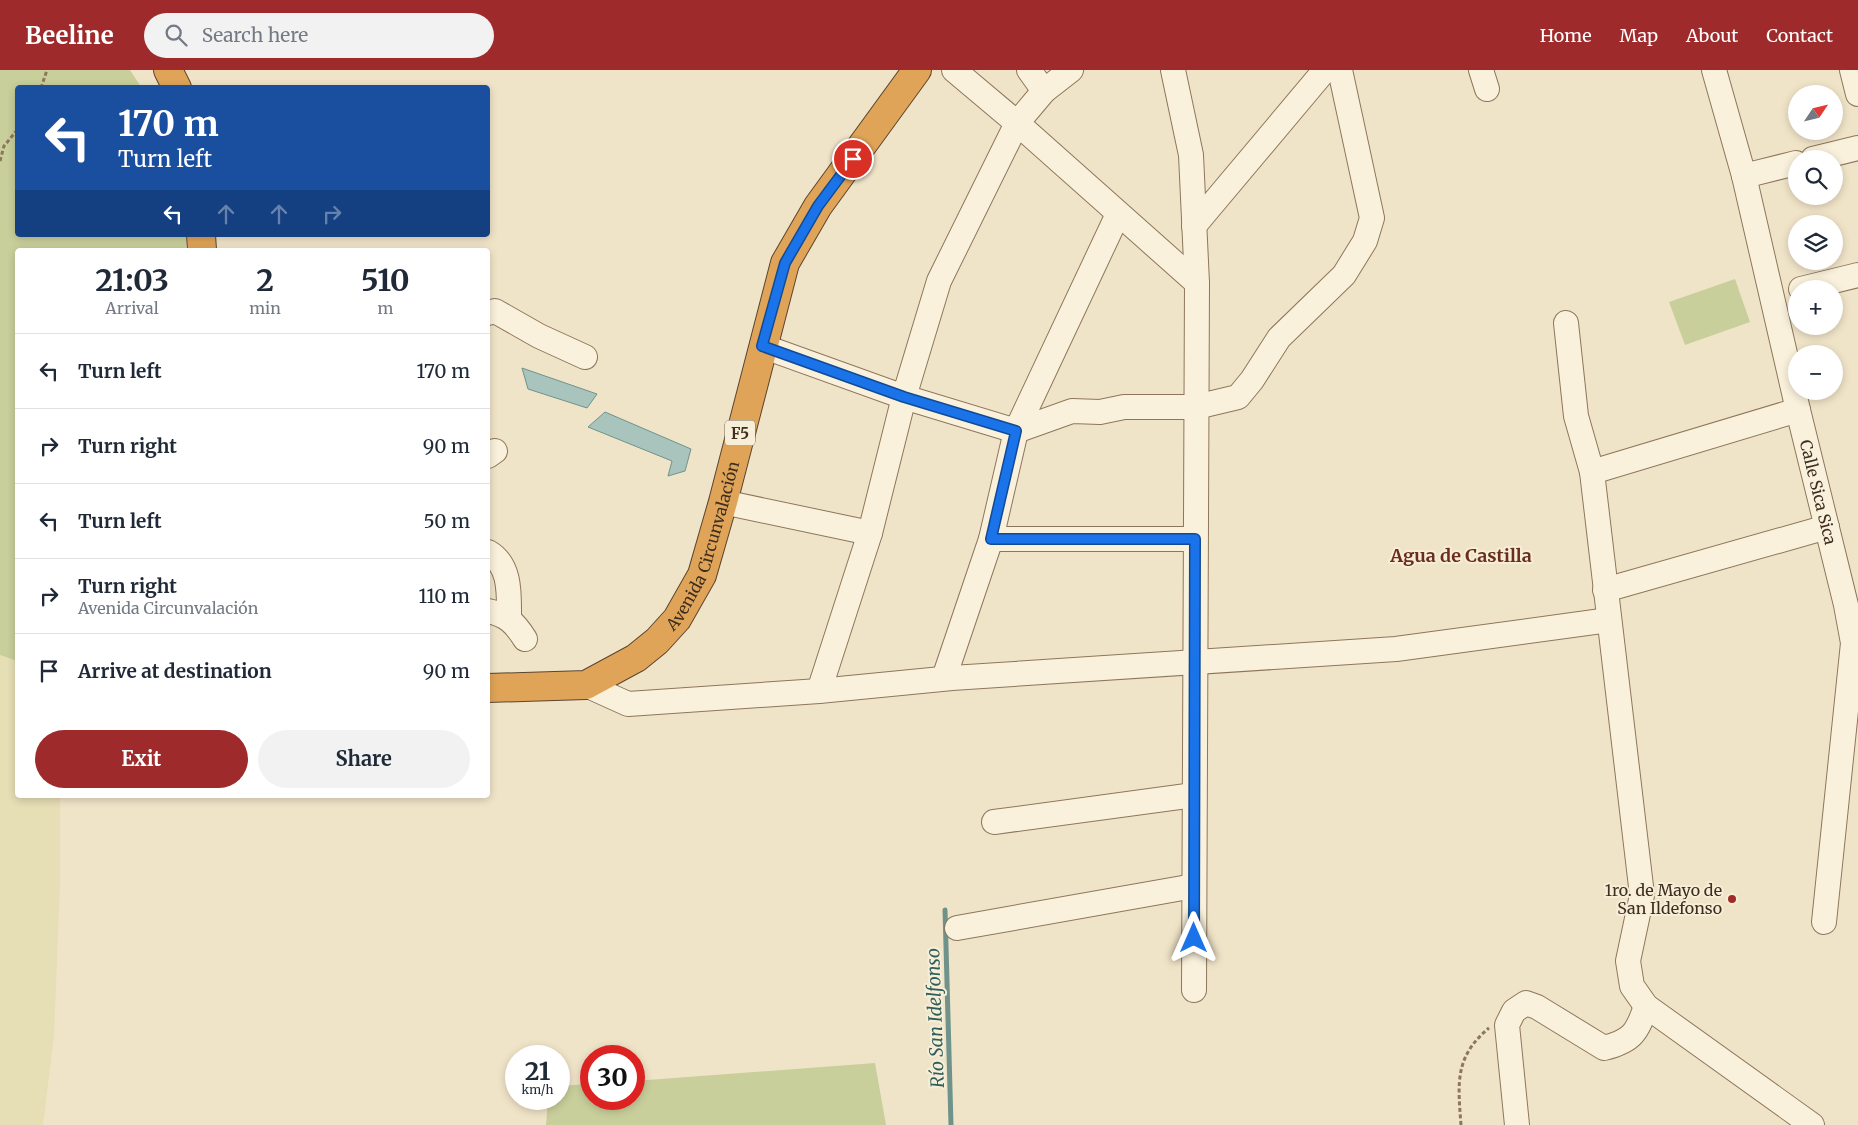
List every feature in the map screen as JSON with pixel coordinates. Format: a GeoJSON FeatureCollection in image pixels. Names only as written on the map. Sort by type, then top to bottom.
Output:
{"type":"FeatureCollection","features":[{"type":"Feature","properties":{"kind":"highway","name":"Avenida Circunvalación"},"geometry":{"type":"LineString","coordinates":[[490,688],[586,685],[636,658],[657,641],[677,619],[702,574],[723,502],[785,263],[818,206],[917,70]]}},
{"type":"Feature","properties":{"kind":"street"},"geometry":{"type":"LineString","coordinates":[[954,70],[1017,123],[1197,283]]}},
{"type":"Feature","properties":{"kind":"street"},"geometry":{"type":"LineString","coordinates":[[1029,70],[1044,91]]}},
{"type":"Feature","properties":{"kind":"street"},"geometry":{"type":"LineString","coordinates":[[819,691],[870,533],[904,397],[939,281],[1017,123],[1044,91],[1071,70]]}},
{"type":"Feature","properties":{"kind":"street"},"geometry":{"type":"LineString","coordinates":[[1173,70],[1191,155],[1197,283],[1194,990]]}},
{"type":"Feature","properties":{"kind":"street"},"geometry":{"type":"LineString","coordinates":[[1194,226],[1325,70]]}},
{"type":"Feature","properties":{"kind":"street"},"geometry":{"type":"LineString","coordinates":[[762,346],[904,397],[1016,431],[1072,411],[1100,412],[1124,407],[1196,407],[1238,397],[1252,380],[1279,338],[1344,275],[1365,241],[1372,218],[1340,70]]}},
{"type":"Feature","properties":{"kind":"street","name":"Calle Sica Sica"},"geometry":{"type":"LineString","coordinates":[[1714,70],[1744,176],[1798,410],[1846,605],[1853,643],[1853,681],[1824,922]]}},
{"type":"Feature","properties":{"kind":"street"},"geometry":{"type":"LineString","coordinates":[[1852,70],[1858,94]]}},
{"type":"Feature","properties":{"kind":"street"},"geometry":{"type":"LineString","coordinates":[[1843,152],[1858,148]]}},
{"type":"Feature","properties":{"kind":"street"},"geometry":{"type":"LineString","coordinates":[[1744,176],[1788,165]]}},
{"type":"Feature","properties":{"kind":"street"},"geometry":{"type":"LineString","coordinates":[[944,678],[991,539],[1016,431],[1118,214]]}},
{"type":"Feature","properties":{"kind":"street"},"geometry":{"type":"LineString","coordinates":[[1838,280],[1858,275]]}},
{"type":"Feature","properties":{"kind":"street"},"geometry":{"type":"LineString","coordinates":[[1773,296],[1788,292]]}},
{"type":"Feature","properties":{"kind":"street"},"geometry":{"type":"LineString","coordinates":[[490,312],[495,311],[539,336],[585,357]]}},
{"type":"Feature","properties":{"kind":"street"},"geometry":{"type":"LineString","coordinates":[[1566,323],[1576,416],[1592,472],[1642,895],[1628,961],[1632,986],[1646,1006],[1812,1125]]}},
{"type":"Feature","properties":{"kind":"street"},"geometry":{"type":"LineString","coordinates":[[1592,472],[1798,410]]}},
{"type":"Feature","properties":{"kind":"street"},"geometry":{"type":"LineString","coordinates":[[723,502],[870,533]]}},
{"type":"Feature","properties":{"kind":"street"},"geometry":{"type":"LineString","coordinates":[[1605,590],[1827,527]]}},
{"type":"Feature","properties":{"kind":"street"},"geometry":{"type":"LineString","coordinates":[[991,539],[1195,539]]}},
{"type":"Feature","properties":{"kind":"street"},"geometry":{"type":"LineString","coordinates":[[490,553],[497,557],[506,575],[510,593],[498,614],[517,625],[525,639]]}},
{"type":"Feature","properties":{"kind":"street"},"geometry":{"type":"LineString","coordinates":[[586,685],[628,704],[819,691],[944,678],[1396,649],[1609,620]]}},
{"type":"Feature","properties":{"kind":"street"},"geometry":{"type":"LineString","coordinates":[[994,822],[1194,795]]}},
{"type":"Feature","properties":{"kind":"street"},"geometry":{"type":"LineString","coordinates":[[957,928],[1194,886]]}},
{"type":"Feature","properties":{"kind":"street"},"geometry":{"type":"LineString","coordinates":[[1517,1125],[1507,1026],[1514,1011],[1526,1003],[1537,1006],[1604,1048],[1621,1044],[1638,1029],[1646,1006]]}},
{"type":"Feature","properties":{"kind":"path"},"geometry":{"type":"LineString","coordinates":[[42,85],[47,70]]}},
{"type":"Feature","properties":{"kind":"path"},"geometry":{"type":"LineString","coordinates":[[0,161],[4,146],[15,133]]}},
{"type":"Feature","properties":{"kind":"path"},"geometry":{"type":"LineString","coordinates":[[1461,1125],[1459,1075],[1465,1055],[1479,1036],[1514,1011]]}},
{"type":"Feature","properties":{"kind":"shaded area"},"geometry":{"type":"Polygon","coordinates":[[[0,655],[15,660],[15,798],[60,798],[60,884],[54,1036],[43,1125],[0,1125],[0,655]]]}},
{"type":"Feature","properties":{"kind":"green space"},"geometry":{"type":"Polygon","coordinates":[[[0,70],[130,70],[140,85],[15,85],[15,237],[186,237],[186,248],[15,248],[15,660],[0,655],[0,70]]]}},
{"type":"Feature","properties":{"kind":"green space"},"geometry":{"type":"Polygon","coordinates":[[[1735,279],[1750,322],[1685,345],[1669,302],[1735,279]]]}},
{"type":"Feature","properties":{"kind":"green space"},"geometry":{"type":"Polygon","coordinates":[[[875,1063],[886,1125],[546,1125],[547,1110],[570,1110],[570,1085],[580,1085],[580,1110],[645,1110],[645,1080],[875,1063]]]}},
{"type":"Feature","properties":{"kind":"water"},"geometry":{"type":"Polygon","coordinates":[[[522,368],[597,394],[587,408],[528,389],[522,368]]]}},
{"type":"Feature","properties":{"kind":"water"},"geometry":{"type":"Polygon","coordinates":[[[605,412],[691,449],[685,471],[668,476],[672,461],[588,427],[605,412]]]}},
{"type":"Feature","properties":{"kind":"waterway","name":"Río San Idelfonso"},"geometry":{"type":"LineString","coordinates":[[945,910],[951,1125]]}},
{"type":"Feature","properties":{"kind":"place","name":"1ro. de Mayo de San Ildefonso"},"geometry":{"type":"Point","coordinates":[1732,899]}},
{"type":"Feature","properties":{"kind":"district","name":"Agua de Castilla"},"geometry":{"type":"Point","coordinates":[1461,555]}},
{"type":"Feature","properties":{"kind":"route"},"geometry":{"type":"LineString","coordinates":[[853,159],[818,206],[785,263],[762,346],[904,397],[1016,431],[991,539],[1195,539],[1194,938]]}}]}
